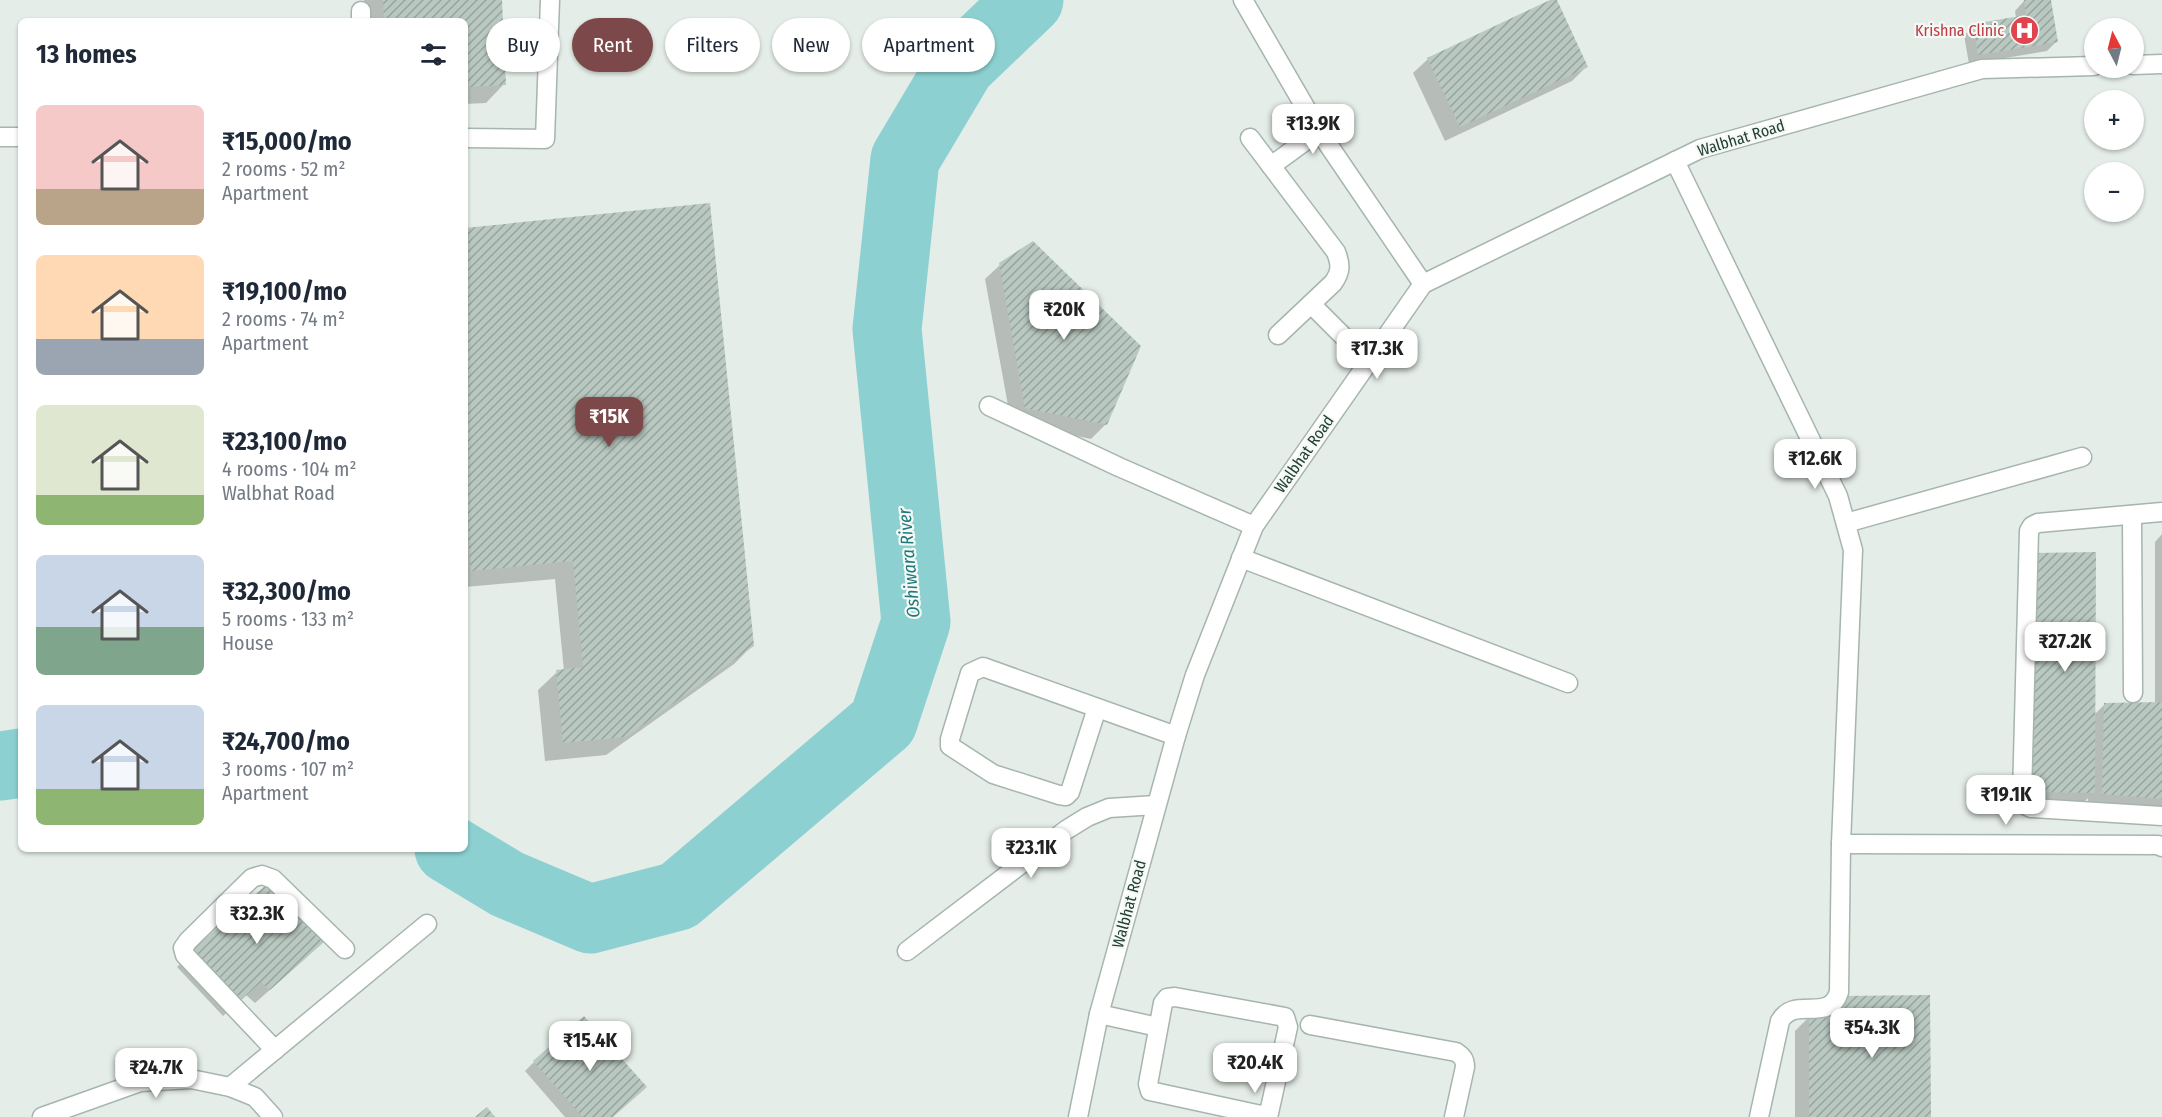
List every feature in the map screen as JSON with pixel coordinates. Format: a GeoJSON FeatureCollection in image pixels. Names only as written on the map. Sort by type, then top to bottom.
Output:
{"type":"FeatureCollection","features":[{"type":"Feature","properties":{"kind":"street"},"geometry":{"type":"LineString","coordinates":[[468,138],[544,139],[550,0]]}},
{"type":"Feature","properties":{"kind":"street"},"geometry":{"type":"LineString","coordinates":[[1243,0],[1319,131],[1423,284]]}},
{"type":"Feature","properties":{"kind":"street"},"geometry":{"type":"LineString","coordinates":[[2144,64],[2162,64]]}},
{"type":"Feature","properties":{"kind":"street","name":"Walbhat Road"},"geometry":{"type":"LineString","coordinates":[[1078,1117],[1100,1014],[1176,736],[1195,675],[1254,526],[1423,284],[1700,149],[1982,69],[2084,66]]}},
{"type":"Feature","properties":{"kind":"street"},"geometry":{"type":"LineString","coordinates":[[1271,166],[1319,131]]}},
{"type":"Feature","properties":{"kind":"street"},"geometry":{"type":"LineString","coordinates":[[0,137],[18,137]]}},
{"type":"Feature","properties":{"kind":"street"},"geometry":{"type":"LineString","coordinates":[[1250,138],[1336,252],[1341,263],[1339,274],[1278,334]]}},
{"type":"Feature","properties":{"kind":"street"},"geometry":{"type":"LineString","coordinates":[[1675,161],[1838,496],[1853,550],[1840,844],[1839,992],[1836,1001],[1828,1007],[1800,1009],[1783,1015],[1759,1117]]}},
{"type":"Feature","properties":{"kind":"street"},"geometry":{"type":"LineString","coordinates":[[1311,304],[1368,361]]}},
{"type":"Feature","properties":{"kind":"street"},"geometry":{"type":"LineString","coordinates":[[989,406],[1119,467],[1254,526]]}},
{"type":"Feature","properties":{"kind":"street"},"geometry":{"type":"LineString","coordinates":[[1846,524],[2082,457]]}},
{"type":"Feature","properties":{"kind":"street"},"geometry":{"type":"LineString","coordinates":[[2162,512],[2038,523],[2029,531],[2022,796],[2025,805],[2031,808],[2162,816]]}},
{"type":"Feature","properties":{"kind":"street"},"geometry":{"type":"LineString","coordinates":[[2132,515],[2133,693]]}},
{"type":"Feature","properties":{"kind":"street"},"geometry":{"type":"LineString","coordinates":[[1241,558],[1568,683]]}},
{"type":"Feature","properties":{"kind":"street"},"geometry":{"type":"LineString","coordinates":[[1097,708],[1070,792],[1066,796],[993,774],[950,746],[950,739],[970,673],[983,668],[1097,708],[1176,736]]}},
{"type":"Feature","properties":{"kind":"street"},"geometry":{"type":"LineString","coordinates":[[907,951],[1080,821],[1108,808],[1156,805]]}},
{"type":"Feature","properties":{"kind":"street"},"geometry":{"type":"LineString","coordinates":[[1840,844],[2158,845],[2162,847]]}},
{"type":"Feature","properties":{"kind":"street"},"geometry":{"type":"LineString","coordinates":[[275,1050],[185,955],[183,948],[252,878],[262,875],[273,879],[345,949]]}},
{"type":"Feature","properties":{"kind":"street"},"geometry":{"type":"LineString","coordinates":[[230,1086],[427,924]]}},
{"type":"Feature","properties":{"kind":"street"},"geometry":{"type":"LineString","coordinates":[[1171,997],[1285,1017],[1288,1027],[1269,1113],[1261,1115],[1150,1091],[1148,1084],[1158,1027],[1163,1003],[1171,997]]}},
{"type":"Feature","properties":{"kind":"street"},"geometry":{"type":"LineString","coordinates":[[1100,1014],[1158,1027]]}},
{"type":"Feature","properties":{"kind":"street"},"geometry":{"type":"LineString","coordinates":[[1310,1024],[1456,1052],[1464,1061],[1465,1066],[1454,1117]]}},
{"type":"Feature","properties":{"kind":"street"},"geometry":{"type":"LineString","coordinates":[[42,1117],[140,1082],[191,1079],[230,1086],[255,1097],[273,1117]]}},
{"type":"Feature","properties":{"kind":"building"},"geometry":{"type":"Polygon","coordinates":[[[383,0],[502,0],[503,18],[486,18],[486,72],[505,72],[506,85],[468,87],[468,18],[384,18],[383,0]]]}},
{"type":"Feature","properties":{"kind":"building"},"geometry":{"type":"Polygon","coordinates":[[[1550,0],[1557,0],[1588,67],[1460,127],[1427,58],[1550,0]]]}},
{"type":"Feature","properties":{"kind":"building"},"geometry":{"type":"Polygon","coordinates":[[[2024,0],[2051,0],[2058,42],[1978,55],[1973,24],[2026,15],[2024,0]]]}},
{"type":"Feature","properties":{"kind":"building"},"geometry":{"type":"Polygon","coordinates":[[[710,203],[754,646],[626,737],[563,743],[556,670],[583,667],[573,561],[471,571],[468,539],[468,228],[710,203]]]}},
{"type":"Feature","properties":{"kind":"building"},"geometry":{"type":"Polygon","coordinates":[[[1033,241],[1141,346],[1107,425],[1025,408],[999,263],[1033,241]]]}},
{"type":"Feature","properties":{"kind":"building"},"geometry":{"type":"Polygon","coordinates":[[[2096,552],[2095,793],[2032,792],[2035,553],[2096,552]]]}},
{"type":"Feature","properties":{"kind":"building"},"geometry":{"type":"Polygon","coordinates":[[[2162,702],[2162,799],[2102,794],[2104,703],[2162,702]]]}},
{"type":"Feature","properties":{"kind":"building"},"geometry":{"type":"Polygon","coordinates":[[[266,885],[324,942],[270,990],[261,982],[239,1002],[190,952],[266,885]]]}},
{"type":"Feature","properties":{"kind":"building"},"geometry":{"type":"Polygon","coordinates":[[[1930,995],[1931,1117],[1809,1117],[1809,1015],[1843,1014],[1843,996],[1930,995]]]}},
{"type":"Feature","properties":{"kind":"building"},"geometry":{"type":"Polygon","coordinates":[[[584,1016],[647,1087],[613,1117],[583,1117],[533,1061],[584,1016]]]}},
{"type":"Feature","properties":{"kind":"building"},"geometry":{"type":"Polygon","coordinates":[[[487,1107],[495,1117],[475,1117],[487,1107]]]}},
{"type":"Feature","properties":{"kind":"waterway","name":"Oshiwara River"},"geometry":{"type":"LineString","coordinates":[[454,852],[507,884],[590,919],[678,896],[883,722],[916,622],[887,329],[905,159],[961,65],[1029,0]]}},
{"type":"Feature","properties":{"kind":"waterway","name":"Oshiwara River"},"geometry":{"type":"LineString","coordinates":[[0,766],[18,763]]}},
{"type":"Feature","properties":{"kind":"place","name":"Krishna Clinic"},"geometry":{"type":"Point","coordinates":[2025,30]}}]}
